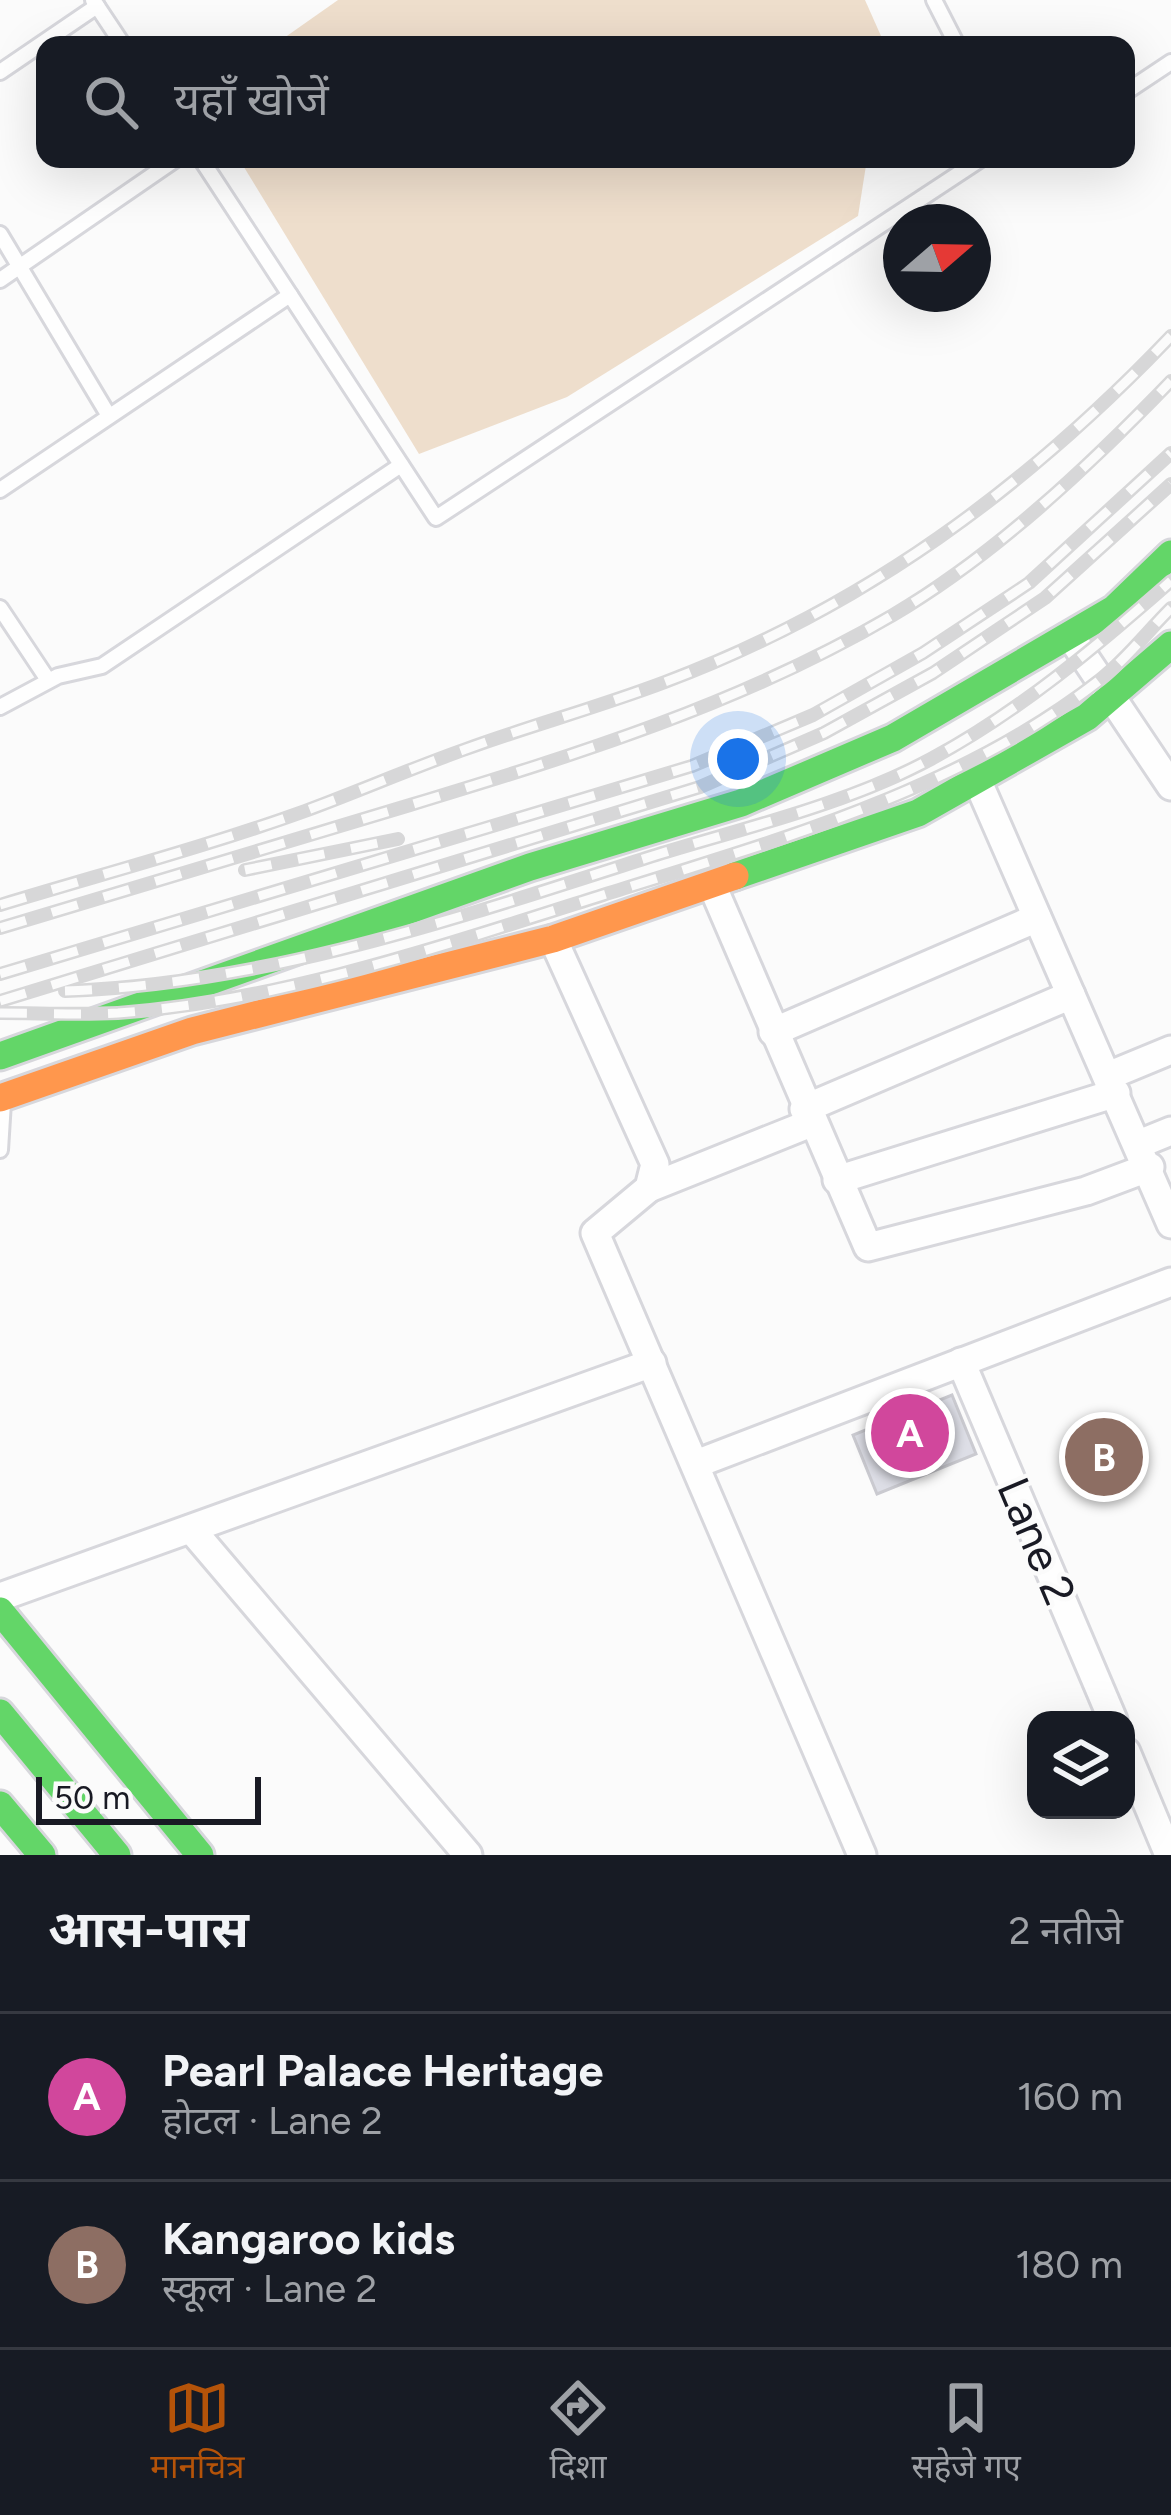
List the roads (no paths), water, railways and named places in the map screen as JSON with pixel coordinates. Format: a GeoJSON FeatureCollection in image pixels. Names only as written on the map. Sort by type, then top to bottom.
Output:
{"type":"FeatureCollection","features":[{"type":"Feature","properties":{"kind":"main road"},"geometry":{"type":"LineString","coordinates":[[0,1056],[530,867],[741,802],[892,738],[1071,638],[1114,609],[1171,554]]}},
{"type":"Feature","properties":{"kind":"main road"},"geometry":{"type":"LineString","coordinates":[[2,1098],[192,1031],[554,939],[918,813],[978,782],[1111,698],[1171,646]]}},
{"type":"Feature","properties":{"kind":"main road"},"geometry":{"type":"LineString","coordinates":[[0,1611],[200,1855]]}},
{"type":"Feature","properties":{"kind":"main road"},"geometry":{"type":"LineString","coordinates":[[0,1713],[117,1855]]}},
{"type":"Feature","properties":{"kind":"main road"},"geometry":{"type":"LineString","coordinates":[[0,1805],[42,1855]]}},
{"type":"Feature","properties":{"kind":"street"},"geometry":{"type":"LineString","coordinates":[[1071,638],[1171,786]]}},
{"type":"Feature","properties":{"kind":"street"},"geometry":{"type":"LineString","coordinates":[[978,782],[1170,1216]]}},
{"type":"Feature","properties":{"kind":"street"},"geometry":{"type":"LineString","coordinates":[[712,886],[807,1116],[868,1247],[1086,1192],[1145,1155],[1171,1131]]}},
{"type":"Feature","properties":{"kind":"street"},"geometry":{"type":"LineString","coordinates":[[772,1032],[1037,918]]}},
{"type":"Feature","properties":{"kind":"street"},"geometry":{"type":"LineString","coordinates":[[554,939],[656,1164],[649,1188]]}},
{"type":"Feature","properties":{"kind":"street"},"geometry":{"type":"LineString","coordinates":[[862,1855],[595,1233],[649,1188],[1071,995]]}},
{"type":"Feature","properties":{"kind":"street"},"geometry":{"type":"LineString","coordinates":[[837,1180],[1112,1085],[1171,1050]]}},
{"type":"Feature","properties":{"kind":"street"},"geometry":{"type":"LineString","coordinates":[[696,1464],[1171,1282]]}},
{"type":"Feature","properties":{"kind":"street","name":"Lane 2"},"geometry":{"type":"LineString","coordinates":[[961,1362],[1108,1711]]}},
{"type":"Feature","properties":{"kind":"street"},"geometry":{"type":"LineString","coordinates":[[0,1597],[652,1363]]}},
{"type":"Feature","properties":{"kind":"street"},"geometry":{"type":"LineString","coordinates":[[191,1529],[468,1855]]}},
{"type":"Feature","properties":{"kind":"street"},"geometry":{"type":"LineString","coordinates":[[1135,1774],[1169,1855]]}},
{"type":"Feature","properties":{"kind":"lane"},"geometry":{"type":"LineString","coordinates":[[934,0],[952,36]]}},
{"type":"Feature","properties":{"kind":"lane"},"geometry":{"type":"LineString","coordinates":[[50,36],[95,3],[117,36]]}},
{"type":"Feature","properties":{"kind":"lane"},"geometry":{"type":"LineString","coordinates":[[0,72],[36,46]]}},
{"type":"Feature","properties":{"kind":"lane"},"geometry":{"type":"LineString","coordinates":[[1135,86],[1171,62]]}},
{"type":"Feature","properties":{"kind":"lane"},"geometry":{"type":"LineString","coordinates":[[0,280],[163,168]]}},
{"type":"Feature","properties":{"kind":"lane"},"geometry":{"type":"LineString","coordinates":[[207,168],[436,518],[967,168]]}},
{"type":"Feature","properties":{"kind":"lane"},"geometry":{"type":"LineString","coordinates":[[0,233],[110,416]]}},
{"type":"Feature","properties":{"kind":"lane"},"geometry":{"type":"LineString","coordinates":[[0,490],[290,295]]}},
{"type":"Feature","properties":{"kind":"lane"},"geometry":{"type":"LineString","coordinates":[[0,707],[48,680],[102,666],[401,465]]}},
{"type":"Feature","properties":{"kind":"lane"},"geometry":{"type":"LineString","coordinates":[[0,608],[48,680]]}},
{"type":"Feature","properties":{"kind":"lane"},"geometry":{"type":"LineString","coordinates":[[0,1150],[2,1098]]}},
{"type":"Feature","properties":{"kind":"railway"},"geometry":{"type":"LineString","coordinates":[[0,905],[267,824],[738,652],[874,580],[938,538],[1059,444],[1171,336]]}},
{"type":"Feature","properties":{"kind":"railway"},"geometry":{"type":"LineString","coordinates":[[0,928],[535,766],[658,724],[777,675],[893,615],[968,565],[1074,477],[1171,381]]}},
{"type":"Feature","properties":{"kind":"railway"},"geometry":{"type":"LineString","coordinates":[[0,974],[692,766],[813,715],[923,653],[1029,583],[1171,453]]}},
{"type":"Feature","properties":{"kind":"railway"},"geometry":{"type":"LineString","coordinates":[[0,1001],[700,787],[824,733],[933,673],[1045,598],[1171,484]]}},
{"type":"Feature","properties":{"kind":"railway"},"geometry":{"type":"LineString","coordinates":[[65,991],[216,975],[365,943],[865,789],[931,759],[996,720],[1086,654],[1171,581]]}},
{"type":"Feature","properties":{"kind":"railway"},"geometry":{"type":"LineString","coordinates":[[0,1013],[118,1013],[303,983],[485,932],[798,833],[925,783],[1045,719],[1110,671],[1171,608]]}},
{"type":"Feature","properties":{"kind":"railway"},"geometry":{"type":"LineString","coordinates":[[245,870],[398,839]]}},
{"type":"Feature","properties":{"kind":"place","name":"Pearl Palace Heritage"},"geometry":{"type":"Point","coordinates":[910,1433]}},
{"type":"Feature","properties":{"kind":"place","name":"Kangaroo kids"},"geometry":{"type":"Point","coordinates":[1104,1457]}}]}
